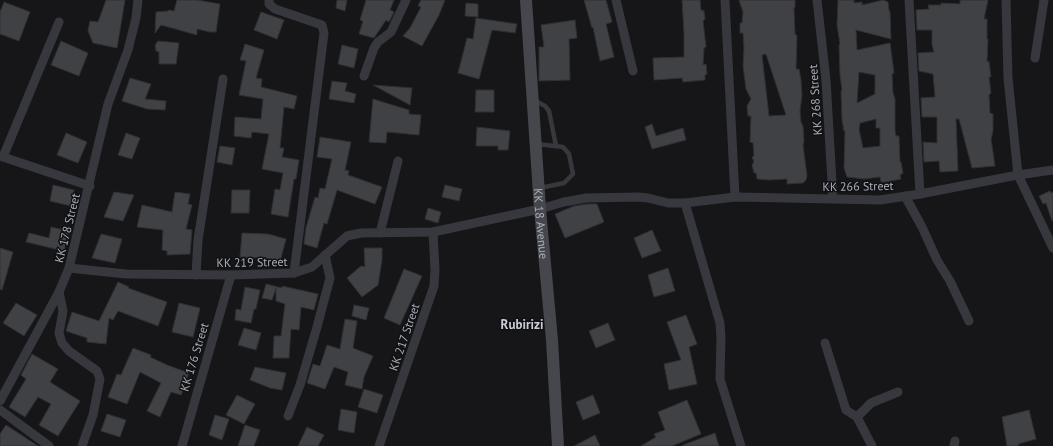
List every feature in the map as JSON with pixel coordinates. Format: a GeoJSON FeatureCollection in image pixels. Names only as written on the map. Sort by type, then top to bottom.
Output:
{"type":"FeatureCollection","features":[{"type":"Feature","properties":{"kind":"main road","name":"KK 18 Avenue"},"geometry":{"type":"LineString","coordinates":[[526,0],[538,188],[552,340],[558,446]]}},
{"type":"Feature","properties":{"kind":"street","name":"KK 178 Street"},"geometry":{"type":"LineString","coordinates":[[0,401],[59,292],[69,268],[90,186],[108,104],[128,50],[136,18],[138,0]]}},
{"type":"Feature","properties":{"kind":"street"},"geometry":{"type":"LineString","coordinates":[[269,0],[269,4],[275,9],[322,25],[324,33],[294,273]]}},
{"type":"Feature","properties":{"kind":"street"},"geometry":{"type":"LineString","coordinates":[[364,76],[374,48],[378,42],[391,32],[406,0]]}},
{"type":"Feature","properties":{"kind":"street"},"geometry":{"type":"LineString","coordinates":[[616,0],[633,71]]}},
{"type":"Feature","properties":{"kind":"street"},"geometry":{"type":"LineString","coordinates":[[725,0],[735,197]]}},
{"type":"Feature","properties":{"kind":"street","name":"KK 268 Street"},"geometry":{"type":"LineString","coordinates":[[818,0],[826,80],[833,199]]}},
{"type":"Feature","properties":{"kind":"street"},"geometry":{"type":"LineString","coordinates":[[909,0],[920,194]]}},
{"type":"Feature","properties":{"kind":"street"},"geometry":{"type":"LineString","coordinates":[[1006,0],[1008,78],[1018,175],[1053,248]]}},
{"type":"Feature","properties":{"kind":"street"},"geometry":{"type":"LineString","coordinates":[[1035,58],[1044,0]]}},
{"type":"Feature","properties":{"kind":"street"},"geometry":{"type":"LineString","coordinates":[[59,22],[2,156],[90,186]]}},
{"type":"Feature","properties":{"kind":"street"},"geometry":{"type":"LineString","coordinates":[[196,275],[198,240],[223,79]]}},
{"type":"Feature","properties":{"kind":"street"},"geometry":{"type":"LineString","coordinates":[[380,233],[398,161]]}},
{"type":"Feature","properties":{"kind":"street","name":"KK 266 Street"},"geometry":{"type":"LineString","coordinates":[[540,209],[564,202],[586,198],[638,197],[668,203],[685,203],[735,197],[880,200],[1053,170]]}},
{"type":"Feature","properties":{"kind":"street"},"geometry":{"type":"LineString","coordinates":[[905,196],[922,227],[937,260],[950,281],[969,321]]}},
{"type":"Feature","properties":{"kind":"street"},"geometry":{"type":"LineString","coordinates":[[685,203],[720,322],[720,379],[741,446]]}},
{"type":"Feature","properties":{"kind":"street","name":"KK 219 Street"},"geometry":{"type":"LineString","coordinates":[[69,268],[126,274],[231,276],[294,273],[312,267],[347,236],[361,233],[433,232],[540,209]]}},
{"type":"Feature","properties":{"kind":"street","name":"KK 217 Street"},"geometry":{"type":"LineString","coordinates":[[379,446],[434,286],[435,270],[433,232]]}},
{"type":"Feature","properties":{"kind":"street"},"geometry":{"type":"LineString","coordinates":[[288,416],[300,385],[330,278],[325,255]]}},
{"type":"Feature","properties":{"kind":"street","name":"KK 176 Street"},"geometry":{"type":"LineString","coordinates":[[182,446],[231,276]]}},
{"type":"Feature","properties":{"kind":"street"},"geometry":{"type":"LineString","coordinates":[[59,292],[63,311],[59,333],[62,343],[69,351],[97,371],[100,379],[93,415],[82,446]]}},
{"type":"Feature","properties":{"kind":"street"},"geometry":{"type":"LineString","coordinates":[[825,343],[846,410],[857,418],[872,446]]}},
{"type":"Feature","properties":{"kind":"street"},"geometry":{"type":"LineString","coordinates":[[857,418],[870,404],[898,392]]}},
{"type":"Feature","properties":{"kind":"street"},"geometry":{"type":"LineString","coordinates":[[0,410],[49,446]]}},
{"type":"Feature","properties":{"kind":"lane"},"geometry":{"type":"LineString","coordinates":[[533,99],[545,106],[549,111],[556,146]]}},
{"type":"Feature","properties":{"kind":"lane"},"geometry":{"type":"LineString","coordinates":[[536,143],[563,147],[568,154],[573,174],[564,183],[538,188]]}},
{"type":"Feature","properties":{"kind":"building"},"geometry":{"type":"Polygon","coordinates":[[[106,0],[125,0],[117,48],[93,43],[88,31],[90,21],[98,22],[106,0]]]}},
{"type":"Feature","properties":{"kind":"building"},"geometry":{"type":"Polygon","coordinates":[[[177,0],[197,0],[220,4],[216,32],[197,29],[197,35],[161,25],[155,33],[156,12],[169,10],[174,11],[177,0]]]}},
{"type":"Feature","properties":{"kind":"building"},"geometry":{"type":"Polygon","coordinates":[[[337,0],[347,0],[345,11],[336,8],[337,0]]]}},
{"type":"Feature","properties":{"kind":"building"},"geometry":{"type":"Polygon","coordinates":[[[366,0],[394,0],[390,10],[394,12],[389,22],[386,20],[374,38],[359,34],[363,21],[360,20],[366,0]]]}},
{"type":"Feature","properties":{"kind":"building"},"geometry":{"type":"Polygon","coordinates":[[[421,0],[445,0],[439,15],[422,46],[403,36],[410,28],[421,7],[418,6],[421,0]]]}},
{"type":"Feature","properties":{"kind":"building"},"geometry":{"type":"Polygon","coordinates":[[[584,0],[606,0],[612,22],[606,24],[614,57],[600,61],[593,27],[592,28],[584,0]]]}},
{"type":"Feature","properties":{"kind":"building"},"geometry":{"type":"Polygon","coordinates":[[[682,0],[700,0],[701,10],[704,11],[705,19],[703,21],[706,47],[704,48],[703,65],[706,64],[707,74],[705,75],[705,80],[683,82],[682,78],[654,80],[653,58],[684,57],[682,0]]]}},
{"type":"Feature","properties":{"kind":"building"},"geometry":{"type":"Polygon","coordinates":[[[739,0],[795,0],[795,34],[797,36],[796,69],[799,69],[801,80],[802,95],[800,111],[803,126],[803,145],[807,176],[803,183],[787,184],[787,179],[757,179],[756,173],[754,173],[752,165],[754,162],[752,157],[754,156],[753,143],[750,142],[751,116],[748,116],[747,106],[751,99],[746,89],[743,66],[743,33],[740,33],[740,23],[742,23],[743,12],[739,0]],[[766,54],[762,55],[769,116],[786,115],[766,54]]]}},
{"type":"Feature","properties":{"kind":"building"},"geometry":{"type":"Polygon","coordinates":[[[838,0],[854,0],[854,3],[862,2],[862,5],[883,0],[888,2],[891,39],[856,30],[857,50],[890,43],[894,73],[892,74],[893,93],[895,99],[895,131],[896,136],[899,136],[900,162],[903,173],[900,175],[901,179],[881,182],[880,177],[864,179],[847,177],[844,168],[845,131],[842,120],[840,44],[837,25],[838,0]],[[859,72],[857,103],[875,94],[875,75],[859,72]],[[876,119],[860,123],[859,129],[863,148],[880,146],[880,128],[876,128],[876,119]]]}},
{"type":"Feature","properties":{"kind":"building"},"geometry":{"type":"Polygon","coordinates":[[[960,0],[988,0],[984,19],[987,19],[987,61],[989,62],[991,77],[989,77],[991,93],[989,95],[990,113],[993,114],[993,131],[991,139],[995,166],[972,168],[959,119],[956,119],[958,171],[940,172],[939,161],[924,162],[923,142],[937,143],[937,117],[922,117],[921,98],[935,97],[933,74],[919,71],[918,53],[934,52],[932,45],[932,30],[917,30],[916,10],[929,9],[928,5],[941,5],[941,3],[960,4],[960,0]]]}},
{"type":"Feature","properties":{"kind":"building"},"geometry":{"type":"Polygon","coordinates":[[[4,2],[30,12],[19,41],[0,34],[0,12],[4,2]]]}},
{"type":"Feature","properties":{"kind":"building"},"geometry":{"type":"Polygon","coordinates":[[[466,3],[478,4],[478,17],[465,16],[466,3]]]}},
{"type":"Feature","properties":{"kind":"building"},"geometry":{"type":"Polygon","coordinates":[[[261,12],[284,20],[277,39],[254,30],[261,12]]]}},
{"type":"Feature","properties":{"kind":"building"},"geometry":{"type":"Polygon","coordinates":[[[476,18],[517,24],[515,33],[492,30],[479,79],[458,73],[467,38],[473,39],[476,18]]]}},
{"type":"Feature","properties":{"kind":"building"},"geometry":{"type":"Polygon","coordinates":[[[575,20],[577,38],[569,39],[570,80],[539,81],[539,47],[544,47],[541,25],[575,20]]]}},
{"type":"Feature","properties":{"kind":"building"},"geometry":{"type":"Polygon","coordinates":[[[61,41],[88,53],[79,76],[51,65],[61,41]]]}},
{"type":"Feature","properties":{"kind":"building"},"geometry":{"type":"Polygon","coordinates":[[[158,41],[179,43],[176,64],[159,64],[159,52],[156,51],[155,45],[158,41]]]}},
{"type":"Feature","properties":{"kind":"building"},"geometry":{"type":"Polygon","coordinates":[[[245,44],[264,50],[256,78],[262,79],[261,87],[297,96],[294,109],[284,107],[280,148],[284,148],[282,157],[299,160],[296,179],[294,179],[288,217],[271,214],[275,189],[280,190],[283,173],[262,169],[269,134],[252,132],[251,138],[234,136],[235,117],[261,119],[263,99],[239,95],[246,61],[240,60],[245,44]]]}},
{"type":"Feature","properties":{"kind":"building"},"geometry":{"type":"Polygon","coordinates":[[[342,45],[358,49],[354,68],[338,64],[342,45]]]}},
{"type":"Feature","properties":{"kind":"building"},"geometry":{"type":"Polygon","coordinates":[[[130,78],[151,84],[145,99],[166,101],[165,110],[147,109],[122,101],[130,78]]]}},
{"type":"Feature","properties":{"kind":"building"},"geometry":{"type":"Polygon","coordinates":[[[332,81],[347,83],[345,91],[356,94],[354,103],[329,99],[332,81]]]}},
{"type":"Feature","properties":{"kind":"building"},"geometry":{"type":"Polygon","coordinates":[[[373,85],[412,88],[410,105],[373,85]]]}},
{"type":"Feature","properties":{"kind":"building"},"geometry":{"type":"Polygon","coordinates":[[[476,90],[494,90],[494,112],[475,112],[476,90]]]}},
{"type":"Feature","properties":{"kind":"building"},"geometry":{"type":"Polygon","coordinates":[[[373,99],[409,110],[409,114],[421,115],[419,135],[387,132],[386,143],[369,142],[373,99]]]}},
{"type":"Feature","properties":{"kind":"building"},"geometry":{"type":"Polygon","coordinates":[[[652,124],[656,136],[683,128],[686,140],[652,149],[645,127],[652,124]]]}},
{"type":"Feature","properties":{"kind":"building"},"geometry":{"type":"Polygon","coordinates":[[[477,127],[510,131],[508,150],[498,150],[498,146],[476,146],[477,127]]]}},
{"type":"Feature","properties":{"kind":"building"},"geometry":{"type":"Polygon","coordinates":[[[66,133],[87,142],[78,163],[57,155],[66,133]]]}},
{"type":"Feature","properties":{"kind":"building"},"geometry":{"type":"Polygon","coordinates":[[[126,133],[140,138],[132,159],[118,155],[126,133]]]}},
{"type":"Feature","properties":{"kind":"building"},"geometry":{"type":"Polygon","coordinates":[[[320,137],[351,142],[345,170],[349,171],[348,175],[382,187],[375,204],[337,190],[327,224],[324,223],[317,248],[304,244],[306,228],[315,197],[318,198],[320,188],[325,189],[332,159],[317,157],[320,137]]]}},
{"type":"Feature","properties":{"kind":"building"},"geometry":{"type":"Polygon","coordinates":[[[220,146],[235,148],[232,165],[217,162],[220,146]]]}},
{"type":"Feature","properties":{"kind":"building"},"geometry":{"type":"Polygon","coordinates":[[[53,185],[74,190],[71,206],[50,201],[53,185]]]}},
{"type":"Feature","properties":{"kind":"building"},"geometry":{"type":"Polygon","coordinates":[[[445,185],[462,189],[459,201],[442,197],[445,185]]]}},
{"type":"Feature","properties":{"kind":"building"},"geometry":{"type":"Polygon","coordinates":[[[232,190],[250,190],[249,213],[231,213],[232,190]]]}},
{"type":"Feature","properties":{"kind":"building"},"geometry":{"type":"Polygon","coordinates":[[[1050,191],[1051,193],[1053,192],[1052,221],[1046,203],[1043,204],[1039,196],[1050,191]]]}},
{"type":"Feature","properties":{"kind":"building"},"geometry":{"type":"Polygon","coordinates":[[[114,192],[134,195],[123,221],[104,217],[114,192]]]}},
{"type":"Feature","properties":{"kind":"building"},"geometry":{"type":"Polygon","coordinates":[[[175,192],[190,194],[188,204],[192,205],[186,229],[192,230],[190,254],[167,255],[167,251],[162,250],[163,230],[137,227],[142,205],[172,212],[175,192]]]}},
{"type":"Feature","properties":{"kind":"building"},"geometry":{"type":"Polygon","coordinates":[[[597,204],[604,222],[565,238],[555,214],[574,206],[597,204]]]}},
{"type":"Feature","properties":{"kind":"building"},"geometry":{"type":"Polygon","coordinates":[[[428,208],[441,212],[438,223],[425,219],[428,208]]]}},
{"type":"Feature","properties":{"kind":"building"},"geometry":{"type":"Polygon","coordinates":[[[51,227],[69,231],[64,251],[26,242],[29,233],[49,238],[51,227]]]}},
{"type":"Feature","properties":{"kind":"building"},"geometry":{"type":"Polygon","coordinates":[[[652,230],[661,251],[642,258],[634,238],[652,230]]]}},
{"type":"Feature","properties":{"kind":"building"},"geometry":{"type":"Polygon","coordinates":[[[242,233],[268,234],[286,239],[280,262],[264,258],[240,257],[242,233]]]}},
{"type":"Feature","properties":{"kind":"building"},"geometry":{"type":"Polygon","coordinates":[[[101,234],[122,239],[115,263],[92,258],[101,234]]]}},
{"type":"Feature","properties":{"kind":"building"},"geometry":{"type":"Polygon","coordinates":[[[0,248],[13,252],[2,290],[0,289],[0,248]]]}},
{"type":"Feature","properties":{"kind":"building"},"geometry":{"type":"Polygon","coordinates":[[[364,248],[382,248],[382,260],[378,285],[362,297],[347,278],[361,266],[365,267],[364,248]]]}},
{"type":"Feature","properties":{"kind":"building"},"geometry":{"type":"Polygon","coordinates":[[[668,268],[675,291],[654,297],[648,275],[668,268]]]}},
{"type":"Feature","properties":{"kind":"building"},"geometry":{"type":"Polygon","coordinates":[[[404,269],[422,276],[400,325],[384,318],[404,269]]]}},
{"type":"Feature","properties":{"kind":"building"},"geometry":{"type":"Polygon","coordinates":[[[118,282],[129,287],[128,288],[167,302],[158,326],[118,311],[113,320],[109,318],[106,344],[87,342],[87,338],[66,331],[72,312],[99,321],[118,282]]]}},
{"type":"Feature","properties":{"kind":"building"},"geometry":{"type":"Polygon","coordinates":[[[266,284],[318,294],[314,310],[301,307],[299,330],[291,329],[289,358],[273,358],[274,336],[281,336],[285,304],[276,301],[276,288],[272,300],[262,298],[266,284]]]}},
{"type":"Feature","properties":{"kind":"building"},"geometry":{"type":"Polygon","coordinates":[[[245,287],[260,290],[251,323],[235,320],[236,309],[241,310],[245,287]]]}},
{"type":"Feature","properties":{"kind":"building"},"geometry":{"type":"Polygon","coordinates":[[[16,303],[37,315],[24,336],[3,323],[16,303]]]}},
{"type":"Feature","properties":{"kind":"building"},"geometry":{"type":"Polygon","coordinates":[[[179,303],[200,308],[193,337],[172,332],[179,303]]]}},
{"type":"Feature","properties":{"kind":"building"},"geometry":{"type":"Polygon","coordinates":[[[354,305],[369,308],[366,320],[352,316],[354,305]]]}},
{"type":"Feature","properties":{"kind":"building"},"geometry":{"type":"Polygon","coordinates":[[[686,315],[697,344],[689,347],[697,384],[669,390],[664,364],[681,360],[667,322],[686,315]]]}},
{"type":"Feature","properties":{"kind":"building"},"geometry":{"type":"Polygon","coordinates":[[[345,319],[357,321],[353,348],[373,356],[364,377],[362,389],[345,385],[348,372],[334,367],[325,389],[307,383],[313,364],[320,366],[327,345],[340,349],[345,319]]]}},
{"type":"Feature","properties":{"kind":"building"},"geometry":{"type":"Polygon","coordinates":[[[608,323],[615,340],[596,348],[589,331],[608,323]]]}},
{"type":"Feature","properties":{"kind":"building"},"geometry":{"type":"Polygon","coordinates":[[[244,328],[261,333],[256,350],[238,345],[244,328]]]}},
{"type":"Feature","properties":{"kind":"building"},"geometry":{"type":"Polygon","coordinates":[[[133,348],[151,355],[150,357],[167,365],[189,373],[181,395],[171,392],[160,417],[147,411],[161,383],[140,372],[127,404],[108,397],[117,374],[121,375],[133,348]]]}},
{"type":"Feature","properties":{"kind":"building"},"geometry":{"type":"Polygon","coordinates":[[[32,354],[58,369],[50,382],[80,401],[58,436],[39,425],[51,404],[38,397],[25,417],[9,407],[26,379],[21,375],[32,354]]]}},
{"type":"Feature","properties":{"kind":"building"},"geometry":{"type":"Polygon","coordinates":[[[255,367],[286,373],[282,390],[270,388],[250,380],[255,367]]]}},
{"type":"Feature","properties":{"kind":"building"},"geometry":{"type":"Polygon","coordinates":[[[364,389],[383,395],[377,413],[358,407],[364,389]]]}},
{"type":"Feature","properties":{"kind":"building"},"geometry":{"type":"Polygon","coordinates":[[[237,395],[255,404],[244,424],[226,415],[237,395]]]}},
{"type":"Feature","properties":{"kind":"building"},"geometry":{"type":"Polygon","coordinates":[[[593,395],[600,413],[583,420],[576,402],[593,395]]]}},
{"type":"Feature","properties":{"kind":"building"},"geometry":{"type":"Polygon","coordinates":[[[687,400],[701,434],[672,446],[641,446],[656,437],[654,434],[665,430],[658,412],[687,400]]]}},
{"type":"Feature","properties":{"kind":"building"},"geometry":{"type":"Polygon","coordinates":[[[341,409],[357,412],[354,433],[338,430],[341,409]]]}},
{"type":"Feature","properties":{"kind":"building"},"geometry":{"type":"Polygon","coordinates":[[[1029,410],[1036,439],[1018,444],[1019,446],[1007,446],[1002,417],[1029,410]]]}},
{"type":"Feature","properties":{"kind":"building"},"geometry":{"type":"Polygon","coordinates":[[[107,414],[126,420],[120,437],[101,431],[107,414]]]}},
{"type":"Feature","properties":{"kind":"building"},"geometry":{"type":"Polygon","coordinates":[[[215,415],[229,419],[222,440],[209,435],[215,415]]]}},
{"type":"Feature","properties":{"kind":"building"},"geometry":{"type":"Polygon","coordinates":[[[6,425],[38,446],[0,446],[0,434],[6,425]]]}},
{"type":"Feature","properties":{"kind":"building"},"geometry":{"type":"Polygon","coordinates":[[[245,425],[260,430],[254,446],[238,446],[245,425]]]}},
{"type":"Feature","properties":{"kind":"building"},"geometry":{"type":"Polygon","coordinates":[[[307,427],[324,435],[318,446],[298,446],[307,427]]]}},
{"type":"Feature","properties":{"kind":"building"},"geometry":{"type":"Polygon","coordinates":[[[715,433],[719,446],[683,446],[683,445],[715,433]]]}},
{"type":"Feature","properties":{"kind":"building"},"geometry":{"type":"Polygon","coordinates":[[[595,435],[600,446],[574,446],[595,435]]]}},
{"type":"Feature","properties":{"kind":"district","name":"Rubirizi"},"geometry":{"type":"Point","coordinates":[522,324]}}]}
